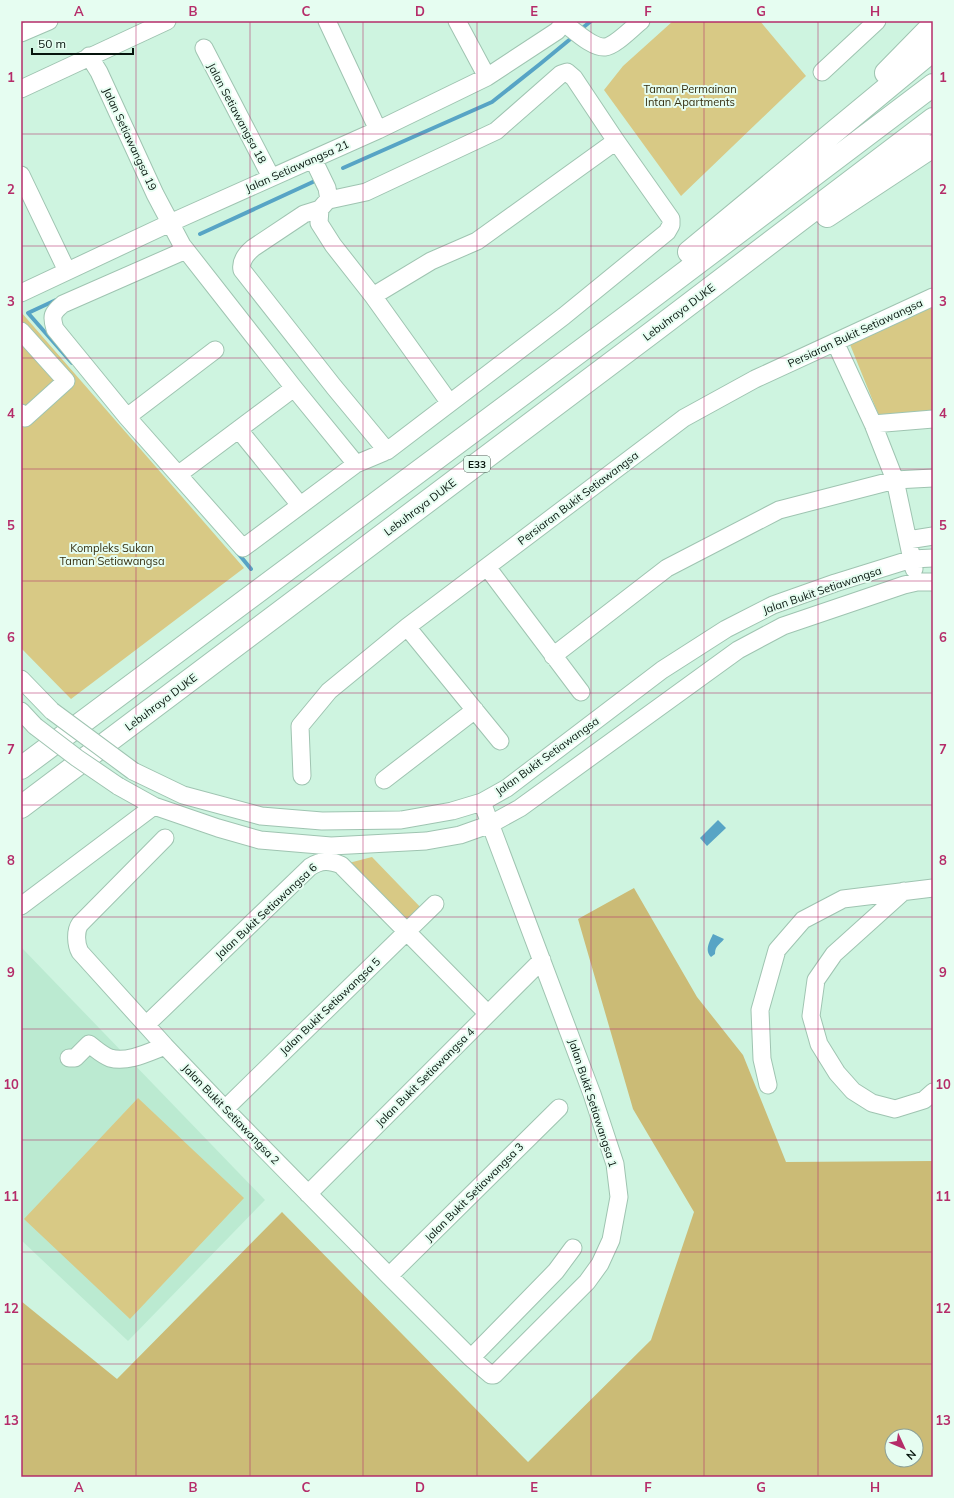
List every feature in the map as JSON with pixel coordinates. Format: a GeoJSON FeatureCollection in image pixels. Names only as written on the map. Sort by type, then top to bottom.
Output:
{"type":"FeatureCollection","features":[{"type":"Feature","properties":{"kind":"highway"},"geometry":{"type":"LineString","coordinates":[[807,154],[933,25]]}},
{"type":"Feature","properties":{"kind":"highway"},"geometry":{"type":"LineString","coordinates":[[634,311],[671,267],[933,50]]}},
{"type":"Feature","properties":{"kind":"highway","name":"E33"},"geometry":{"type":"LineString","coordinates":[[21,768],[634,311],[933,85]]}},
{"type":"Feature","properties":{"kind":"highway","name":"Lebuhraya DUKE"},"geometry":{"type":"LineString","coordinates":[[21,807],[654,331],[933,119]]}},
{"type":"Feature","properties":{"kind":"highway"},"geometry":{"type":"LineString","coordinates":[[654,331],[933,146]]}},
{"type":"Feature","properties":{"kind":"street"},"geometry":{"type":"LineString","coordinates":[[21,33],[49,21]]}},
{"type":"Feature","properties":{"kind":"street"},"geometry":{"type":"LineString","coordinates":[[21,88],[166,21]]}},
{"type":"Feature","properties":{"kind":"street"},"geometry":{"type":"LineString","coordinates":[[327,21],[378,130]]}},
{"type":"Feature","properties":{"kind":"street"},"geometry":{"type":"LineString","coordinates":[[457,21],[486,77]]}},
{"type":"Feature","properties":{"kind":"street","name":"Jalan Setiawangsa 21"},"geometry":{"type":"LineString","coordinates":[[21,293],[67,271],[178,238],[271,177],[318,170],[378,130],[486,77],[567,24],[586,40],[597,46],[605,47],[613,44],[641,21]]}},
{"type":"Feature","properties":{"kind":"street"},"geometry":{"type":"LineString","coordinates":[[822,72],[877,21]]}},
{"type":"Feature","properties":{"kind":"street","name":"Jalan Setiawangsa 18"},"geometry":{"type":"LineString","coordinates":[[204,48],[271,177]]}},
{"type":"Feature","properties":{"kind":"street","name":"Jalan Setiawangsa 19"},"geometry":{"type":"LineString","coordinates":[[89,56],[99,72],[155,194],[178,238],[294,388],[356,464]]}},
{"type":"Feature","properties":{"kind":"street"},"geometry":{"type":"LineString","coordinates":[[178,238],[63,304],[57,309],[52,320],[55,329],[127,418],[179,474],[243,548],[356,464],[387,451],[449,402],[564,316],[667,232],[671,225],[671,220],[574,78],[568,72],[562,74],[496,131],[366,192],[324,205],[304,214],[252,248],[246,254],[241,265],[242,270],[329,381],[387,451]]}},
{"type":"Feature","properties":{"kind":"street"},"geometry":{"type":"LineString","coordinates":[[373,296],[430,261],[477,241],[616,141]]}},
{"type":"Feature","properties":{"kind":"street"},"geometry":{"type":"LineString","coordinates":[[318,170],[327,188],[319,222],[333,244],[373,296],[449,402]]}},
{"type":"Feature","properties":{"kind":"street"},"geometry":{"type":"LineString","coordinates":[[21,174],[67,271]]}},
{"type":"Feature","properties":{"kind":"street","name":"Persiaran Bukit Setiawangsa"},"geometry":{"type":"LineString","coordinates":[[302,776],[300,726],[329,690],[407,627],[486,567],[684,418],[755,379],[933,298]]}},
{"type":"Feature","properties":{"kind":"street"},"geometry":{"type":"LineString","coordinates":[[21,331],[66,381],[25,418],[21,413]]}},
{"type":"Feature","properties":{"kind":"street"},"geometry":{"type":"LineString","coordinates":[[835,342],[873,424],[895,480],[912,559],[925,582]]}},
{"type":"Feature","properties":{"kind":"street"},"geometry":{"type":"LineString","coordinates":[[127,418],[215,350]]}},
{"type":"Feature","properties":{"kind":"street"},"geometry":{"type":"LineString","coordinates":[[179,474],[294,388]]}},
{"type":"Feature","properties":{"kind":"street"},"geometry":{"type":"LineString","coordinates":[[873,424],[933,419]]}},
{"type":"Feature","properties":{"kind":"street"},"geometry":{"type":"LineString","coordinates":[[239,430],[300,505]]}},
{"type":"Feature","properties":{"kind":"street"},"geometry":{"type":"LineString","coordinates":[[553,656],[667,568],[779,510],[895,480],[933,478]]}},
{"type":"Feature","properties":{"kind":"street"},"geometry":{"type":"LineString","coordinates":[[908,540],[933,536]]}},
{"type":"Feature","properties":{"kind":"street","name":"Jalan Bukit Setiawangsa"},"geometry":{"type":"LineString","coordinates":[[21,679],[52,711],[133,771],[182,795],[261,816],[322,821],[401,820],[452,811],[482,802],[507,788],[662,670],[726,629],[773,605],[835,583],[912,559],[933,558]]}},
{"type":"Feature","properties":{"kind":"street"},"geometry":{"type":"LineString","coordinates":[[486,567],[581,692]]}},
{"type":"Feature","properties":{"kind":"street","name":"Jalan Bukit Setiawangsa"},"geometry":{"type":"LineString","coordinates":[[21,711],[35,726],[77,758],[118,786],[154,806],[218,828],[260,840],[331,846],[426,841],[460,834],[491,824],[520,808],[738,650],[783,626],[904,585],[925,582]]}},
{"type":"Feature","properties":{"kind":"street"},"geometry":{"type":"LineString","coordinates":[[407,627],[500,741]]}},
{"type":"Feature","properties":{"kind":"street"},"geometry":{"type":"LineString","coordinates":[[384,780],[475,710]]}},
{"type":"Feature","properties":{"kind":"street","name":"Jalan Bukit Setiawangsa 1"},"geometry":{"type":"LineString","coordinates":[[482,802],[592,1094],[615,1164],[619,1197],[611,1240],[600,1264],[587,1282],[494,1375]]}},
{"type":"Feature","properties":{"kind":"street"},"geometry":{"type":"LineString","coordinates":[[21,906],[154,806]]}},
{"type":"Feature","properties":{"kind":"street","name":"Jalan Bukit Setiawangsa 2"},"geometry":{"type":"LineString","coordinates":[[165,838],[77,927],[77,947],[80,952],[165,1046],[308,1194],[471,1358],[488,1374],[494,1375]]}},
{"type":"Feature","properties":{"kind":"street","name":"Jalan Bukit Setiawangsa 6"},"geometry":{"type":"LineString","coordinates":[[146,1025],[310,867],[325,861],[332,861],[341,865],[488,1014]]}},
{"type":"Feature","properties":{"kind":"street"},"geometry":{"type":"LineString","coordinates":[[768,1085],[762,1059],[760,1010],[777,950],[803,920],[843,900],[933,888]]}},
{"type":"Feature","properties":{"kind":"street"},"geometry":{"type":"LineString","coordinates":[[904,891],[834,954],[816,980],[811,1016],[819,1044],[837,1073],[853,1091],[872,1103],[895,1109],[924,1100],[933,1092]]}},
{"type":"Feature","properties":{"kind":"street","name":"Jalan Bukit Setiawangsa 5"},"geometry":{"type":"LineString","coordinates":[[225,1108],[434,904]]}},
{"type":"Feature","properties":{"kind":"street","name":"Jalan Bukit Setiawangsa 4"},"geometry":{"type":"LineString","coordinates":[[308,1194],[542,960]]}},
{"type":"Feature","properties":{"kind":"street"},"geometry":{"type":"LineString","coordinates":[[69,1058],[75,1058],[89,1044],[110,1058],[120,1060],[165,1046]]}},
{"type":"Feature","properties":{"kind":"street","name":"Jalan Bukit Setiawangsa 3"},"geometry":{"type":"LineString","coordinates":[[389,1276],[559,1108]]}},
{"type":"Feature","properties":{"kind":"street"},"geometry":{"type":"LineString","coordinates":[[471,1358],[556,1271],[573,1248]]}},
{"type":"Feature","properties":{"kind":"shaded area"},"geometry":{"type":"Polygon","coordinates":[[[634,888],[697,997],[743,1055],[786,1162],[933,1161],[933,1477],[21,1477],[21,1301],[117,1379],[282,1212],[528,1462],[651,1340],[694,1212],[633,1109],[578,919],[634,888]]]}},
{"type":"Feature","properties":{"kind":"shaded area"},"geometry":{"type":"Polygon","coordinates":[[[21,947],[265,1200],[128,1341],[21,1240],[21,947]]]}},
{"type":"Feature","properties":{"kind":"green space","name":"Taman Permainan Intan Apartments"},"geometry":{"type":"Polygon","coordinates":[[[673,21],[760,21],[806,76],[681,196],[604,90],[623,66],[673,21]]]}},
{"type":"Feature","properties":{"kind":"green space"},"geometry":{"type":"Polygon","coordinates":[[[933,305],[933,412],[879,416],[849,342],[933,305]]]}},
{"type":"Feature","properties":{"kind":"green space","name":"Kompleks Sukan Taman Setiawangsa"},"geometry":{"type":"Polygon","coordinates":[[[21,312],[244,568],[71,699],[21,648],[21,312]]]}},
{"type":"Feature","properties":{"kind":"green space"},"geometry":{"type":"Polygon","coordinates":[[[372,857],[425,912],[406,932],[341,865],[372,857]]]}},
{"type":"Feature","properties":{"kind":"green space"},"geometry":{"type":"Polygon","coordinates":[[[138,1098],[244,1198],[130,1319],[24,1219],[138,1098]]]}},
{"type":"Feature","properties":{"kind":"water"},"geometry":{"type":"Polygon","coordinates":[[[718,820],[726,828],[707,846],[700,838],[718,820]]]}},
{"type":"Feature","properties":{"kind":"water"},"geometry":{"type":"Polygon","coordinates":[[[713,934],[724,939],[717,947],[715,954],[711,957],[708,948],[713,934]]]}},
{"type":"Feature","properties":{"kind":"waterway"},"geometry":{"type":"LineString","coordinates":[[580,30],[591,21]]}},
{"type":"Feature","properties":{"kind":"waterway"},"geometry":{"type":"LineString","coordinates":[[343,168],[492,102],[574,36]]}},
{"type":"Feature","properties":{"kind":"waterway"},"geometry":{"type":"LineString","coordinates":[[200,234],[315,181]]}},
{"type":"Feature","properties":{"kind":"waterway"},"geometry":{"type":"LineString","coordinates":[[56,300],[28,313],[72,363]]}},
{"type":"Feature","properties":{"kind":"waterway"},"geometry":{"type":"LineString","coordinates":[[237,552],[251,569]]}}]}
